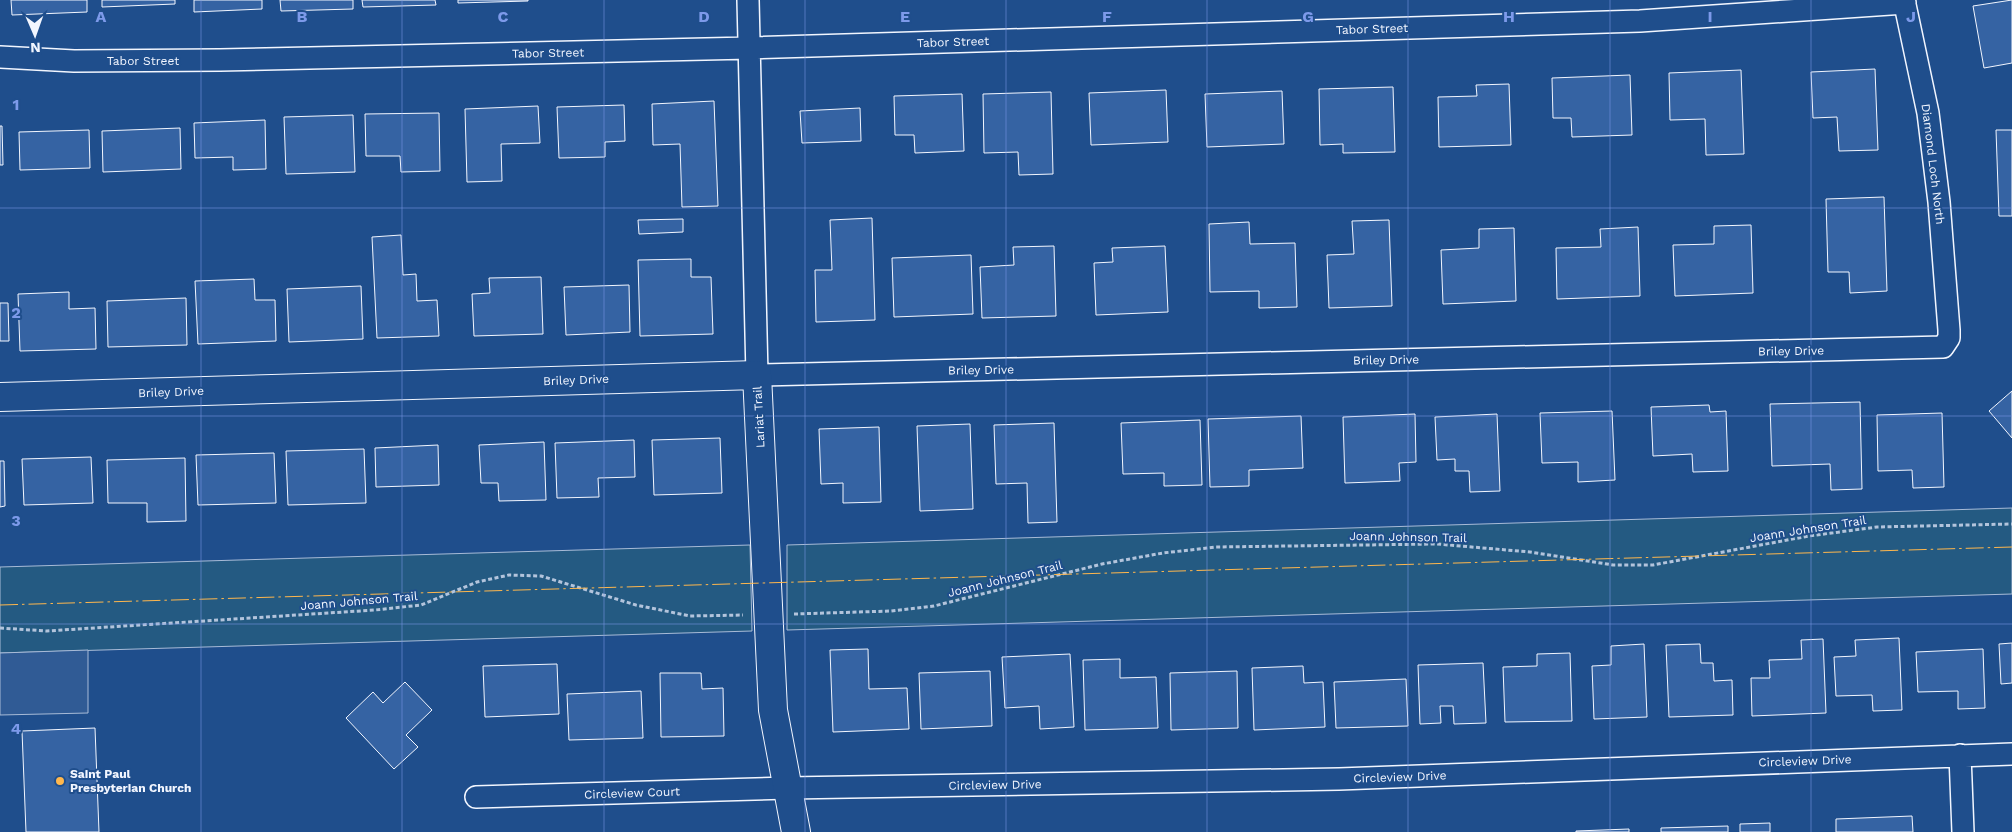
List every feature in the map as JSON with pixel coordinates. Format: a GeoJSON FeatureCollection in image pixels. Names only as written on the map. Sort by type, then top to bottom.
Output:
{"type":"FeatureCollection","features":[{"type":"Feature","properties":{"kind":"street","name":"Lariat Trail"},"geometry":{"type":"LineString","coordinates":[[748,0],[757,375],[773,710],[796,832]]}},
{"type":"Feature","properties":{"kind":"street","name":"Tabor Street"},"geometry":{"type":"LineString","coordinates":[[0,57],[74,61],[210,60],[749,48],[1640,21],[1905,1]]}},
{"type":"Feature","properties":{"kind":"street","name":"Diamond Loch North"},"geometry":{"type":"LineString","coordinates":[[1905,1],[1928,113],[1939,202],[1949,330]]}},
{"type":"Feature","properties":{"kind":"street","name":"Briley Drive"},"geometry":{"type":"LineString","coordinates":[[0,397],[757,375],[1943,347],[1949,338],[1949,330]]}},
{"type":"Feature","properties":{"kind":"street","name":"Circleview Drive"},"geometry":{"type":"LineString","coordinates":[[788,788],[1339,779],[2012,754]]}},
{"type":"Feature","properties":{"kind":"street"},"geometry":{"type":"LineString","coordinates":[[1960,755],[1963,832]]}},
{"type":"Feature","properties":{"kind":"street","name":"Circleview Court"},"geometry":{"type":"LineString","coordinates":[[476,797],[788,788]]}},
{"type":"Feature","properties":{"kind":"path","name":"Joann Johnson Trail"},"geometry":{"type":"LineString","coordinates":[[806,614],[891,611],[934,606],[1102,564],[1163,553],[1216,547],[1437,544],[1530,552],[1613,565],[1653,565],[1695,559],[1809,536],[1877,527],[2012,524]]}},
{"type":"Feature","properties":{"kind":"path","name":"Joann Johnson Trail"},"geometry":{"type":"LineString","coordinates":[[0,628],[47,631],[376,610],[421,605],[477,582],[509,575],[541,576],[636,605],[690,616],[739,615]]}},
{"type":"Feature","properties":{"kind":"shaded area"},"geometry":{"type":"Polygon","coordinates":[[[2012,508],[2012,594],[787,630],[787,545],[2012,508]]]}},
{"type":"Feature","properties":{"kind":"shaded area"},"geometry":{"type":"Polygon","coordinates":[[[750,545],[752,631],[0,653],[0,567],[750,545]]]}},
{"type":"Feature","properties":{"kind":"shaded area"},"geometry":{"type":"Polygon","coordinates":[[[88,650],[88,713],[0,715],[0,653],[88,650]]]}},
{"type":"Feature","properties":{"kind":"building"},"geometry":{"type":"Polygon","coordinates":[[[11,0],[87,0],[87,12],[12,15],[11,0]]]}},
{"type":"Feature","properties":{"kind":"building"},"geometry":{"type":"Polygon","coordinates":[[[102,0],[175,0],[175,4],[102,7],[102,0]]]}},
{"type":"Feature","properties":{"kind":"building"},"geometry":{"type":"Polygon","coordinates":[[[194,0],[262,0],[262,9],[194,12],[194,0]]]}},
{"type":"Feature","properties":{"kind":"building"},"geometry":{"type":"Polygon","coordinates":[[[280,0],[353,0],[353,9],[281,11],[280,0]]]}},
{"type":"Feature","properties":{"kind":"building"},"geometry":{"type":"Polygon","coordinates":[[[362,0],[435,0],[436,5],[363,7],[362,0]]]}},
{"type":"Feature","properties":{"kind":"building"},"geometry":{"type":"Polygon","coordinates":[[[458,0],[528,0],[528,1],[458,3],[458,0]]]}},
{"type":"Feature","properties":{"kind":"building"},"geometry":{"type":"Polygon","coordinates":[[[2012,0],[2012,63],[1984,68],[1973,6],[2012,0]]]}},
{"type":"Feature","properties":{"kind":"building"},"geometry":{"type":"Polygon","coordinates":[[[1875,69],[1878,150],[1839,151],[1837,117],[1813,118],[1811,72],[1875,69]]]}},
{"type":"Feature","properties":{"kind":"building"},"geometry":{"type":"Polygon","coordinates":[[[1741,70],[1744,154],[1706,155],[1705,119],[1670,120],[1669,73],[1741,70]]]}},
{"type":"Feature","properties":{"kind":"building"},"geometry":{"type":"Polygon","coordinates":[[[1630,75],[1632,135],[1572,137],[1571,118],[1553,118],[1552,78],[1630,75]]]}},
{"type":"Feature","properties":{"kind":"building"},"geometry":{"type":"Polygon","coordinates":[[[1509,84],[1511,145],[1439,147],[1438,97],[1477,96],[1476,85],[1509,84]]]}},
{"type":"Feature","properties":{"kind":"building"},"geometry":{"type":"Polygon","coordinates":[[[1393,87],[1395,152],[1343,153],[1343,144],[1320,145],[1319,89],[1393,87]]]}},
{"type":"Feature","properties":{"kind":"building"},"geometry":{"type":"Polygon","coordinates":[[[1166,90],[1168,142],[1091,145],[1089,93],[1166,90]]]}},
{"type":"Feature","properties":{"kind":"building"},"geometry":{"type":"Polygon","coordinates":[[[1282,91],[1284,144],[1207,147],[1205,94],[1282,91]]]}},
{"type":"Feature","properties":{"kind":"building"},"geometry":{"type":"Polygon","coordinates":[[[1051,92],[1053,174],[1019,175],[1018,152],[984,153],[983,94],[1051,92]]]}},
{"type":"Feature","properties":{"kind":"building"},"geometry":{"type":"Polygon","coordinates":[[[962,94],[964,151],[915,153],[914,135],[895,135],[894,96],[962,94]]]}},
{"type":"Feature","properties":{"kind":"building"},"geometry":{"type":"Polygon","coordinates":[[[714,101],[718,206],[682,207],[680,144],[653,145],[652,104],[714,101]]]}},
{"type":"Feature","properties":{"kind":"building"},"geometry":{"type":"Polygon","coordinates":[[[624,105],[625,141],[605,142],[605,157],[559,158],[557,107],[624,105]]]}},
{"type":"Feature","properties":{"kind":"building"},"geometry":{"type":"Polygon","coordinates":[[[538,106],[540,143],[501,144],[502,181],[467,182],[465,109],[538,106]]]}},
{"type":"Feature","properties":{"kind":"building"},"geometry":{"type":"Polygon","coordinates":[[[860,108],[861,141],[802,143],[800,111],[860,108]]]}},
{"type":"Feature","properties":{"kind":"building"},"geometry":{"type":"Polygon","coordinates":[[[439,113],[440,171],[401,172],[400,156],[366,156],[365,114],[439,113]]]}},
{"type":"Feature","properties":{"kind":"building"},"geometry":{"type":"Polygon","coordinates":[[[353,115],[355,172],[286,174],[284,117],[353,115]]]}},
{"type":"Feature","properties":{"kind":"building"},"geometry":{"type":"Polygon","coordinates":[[[265,120],[266,169],[233,170],[233,157],[195,158],[194,123],[265,120]]]}},
{"type":"Feature","properties":{"kind":"building"},"geometry":{"type":"Polygon","coordinates":[[[0,126],[2,126],[3,165],[0,165],[0,126]]]}},
{"type":"Feature","properties":{"kind":"building"},"geometry":{"type":"Polygon","coordinates":[[[180,128],[181,169],[103,172],[102,131],[180,128]]]}},
{"type":"Feature","properties":{"kind":"building"},"geometry":{"type":"Polygon","coordinates":[[[89,130],[90,168],[20,170],[19,132],[89,130]]]}},
{"type":"Feature","properties":{"kind":"building"},"geometry":{"type":"Polygon","coordinates":[[[1996,130],[2012,130],[2012,216],[1999,216],[1996,130]]]}},
{"type":"Feature","properties":{"kind":"building"},"geometry":{"type":"Polygon","coordinates":[[[1884,197],[1887,291],[1850,293],[1849,272],[1828,272],[1826,199],[1884,197]]]}},
{"type":"Feature","properties":{"kind":"building"},"geometry":{"type":"Polygon","coordinates":[[[872,218],[875,320],[816,322],[815,270],[832,270],[830,220],[872,218]]]}},
{"type":"Feature","properties":{"kind":"building"},"geometry":{"type":"Polygon","coordinates":[[[683,219],[683,232],[639,234],[638,220],[683,219]]]}},
{"type":"Feature","properties":{"kind":"building"},"geometry":{"type":"Polygon","coordinates":[[[1389,220],[1392,306],[1329,308],[1327,255],[1354,254],[1352,221],[1389,220]]]}},
{"type":"Feature","properties":{"kind":"building"},"geometry":{"type":"Polygon","coordinates":[[[1249,222],[1250,244],[1295,243],[1297,307],[1259,308],[1259,291],[1210,292],[1209,224],[1249,222]]]}},
{"type":"Feature","properties":{"kind":"building"},"geometry":{"type":"Polygon","coordinates":[[[1751,225],[1753,293],[1675,296],[1673,245],[1714,244],[1714,226],[1751,225]]]}},
{"type":"Feature","properties":{"kind":"building"},"geometry":{"type":"Polygon","coordinates":[[[1638,227],[1640,296],[1557,299],[1556,248],[1601,247],[1600,229],[1638,227]]]}},
{"type":"Feature","properties":{"kind":"building"},"geometry":{"type":"Polygon","coordinates":[[[1514,228],[1516,301],[1443,304],[1441,250],[1479,248],[1479,229],[1514,228]]]}},
{"type":"Feature","properties":{"kind":"building"},"geometry":{"type":"Polygon","coordinates":[[[401,235],[403,275],[416,274],[417,301],[437,300],[439,336],[377,338],[372,237],[401,235]]]}},
{"type":"Feature","properties":{"kind":"building"},"geometry":{"type":"Polygon","coordinates":[[[1054,246],[1056,316],[982,318],[980,267],[1014,265],[1013,247],[1054,246]]]}},
{"type":"Feature","properties":{"kind":"building"},"geometry":{"type":"Polygon","coordinates":[[[1165,246],[1168,312],[1096,315],[1094,263],[1113,262],[1112,248],[1165,246]]]}},
{"type":"Feature","properties":{"kind":"building"},"geometry":{"type":"Polygon","coordinates":[[[971,255],[973,314],[894,317],[892,258],[971,255]]]}},
{"type":"Feature","properties":{"kind":"building"},"geometry":{"type":"Polygon","coordinates":[[[691,259],[691,277],[711,277],[713,334],[640,336],[638,260],[691,259]]]}},
{"type":"Feature","properties":{"kind":"building"},"geometry":{"type":"Polygon","coordinates":[[[541,277],[543,334],[474,336],[472,294],[490,293],[489,278],[541,277]]]}},
{"type":"Feature","properties":{"kind":"building"},"geometry":{"type":"Polygon","coordinates":[[[254,279],[255,300],[275,300],[276,341],[198,344],[195,281],[254,279]]]}},
{"type":"Feature","properties":{"kind":"building"},"geometry":{"type":"Polygon","coordinates":[[[629,285],[630,332],[566,335],[564,287],[629,285]]]}},
{"type":"Feature","properties":{"kind":"building"},"geometry":{"type":"Polygon","coordinates":[[[361,286],[363,339],[289,342],[287,289],[361,286]]]}},
{"type":"Feature","properties":{"kind":"building"},"geometry":{"type":"Polygon","coordinates":[[[69,292],[69,309],[95,308],[96,349],[20,351],[18,294],[69,292]]]}},
{"type":"Feature","properties":{"kind":"building"},"geometry":{"type":"Polygon","coordinates":[[[186,298],[187,345],[108,347],[107,301],[186,298]]]}},
{"type":"Feature","properties":{"kind":"building"},"geometry":{"type":"Polygon","coordinates":[[[0,303],[8,303],[9,341],[0,341],[0,303]]]}},
{"type":"Feature","properties":{"kind":"building"},"geometry":{"type":"Polygon","coordinates":[[[2012,391],[2012,438],[1989,411],[2012,391]]]}},
{"type":"Feature","properties":{"kind":"building"},"geometry":{"type":"Polygon","coordinates":[[[1860,402],[1862,489],[1831,490],[1830,464],[1772,466],[1770,404],[1860,402]]]}},
{"type":"Feature","properties":{"kind":"building"},"geometry":{"type":"Polygon","coordinates":[[[1709,405],[1710,412],[1726,411],[1728,471],[1693,472],[1692,454],[1653,456],[1651,407],[1709,405]]]}},
{"type":"Feature","properties":{"kind":"building"},"geometry":{"type":"Polygon","coordinates":[[[1612,411],[1615,480],[1578,482],[1578,462],[1542,463],[1540,413],[1612,411]]]}},
{"type":"Feature","properties":{"kind":"building"},"geometry":{"type":"Polygon","coordinates":[[[1942,413],[1944,487],[1913,488],[1912,470],[1878,471],[1877,415],[1942,413]]]}},
{"type":"Feature","properties":{"kind":"building"},"geometry":{"type":"Polygon","coordinates":[[[1415,414],[1416,462],[1399,463],[1400,481],[1345,483],[1343,417],[1415,414]]]}},
{"type":"Feature","properties":{"kind":"building"},"geometry":{"type":"Polygon","coordinates":[[[1497,414],[1500,491],[1470,492],[1469,471],[1455,471],[1455,459],[1437,460],[1435,417],[1497,414]]]}},
{"type":"Feature","properties":{"kind":"building"},"geometry":{"type":"Polygon","coordinates":[[[1301,416],[1303,468],[1249,470],[1249,486],[1210,487],[1208,419],[1301,416]]]}},
{"type":"Feature","properties":{"kind":"building"},"geometry":{"type":"Polygon","coordinates":[[[1200,420],[1202,485],[1164,486],[1164,473],[1123,474],[1121,423],[1200,420]]]}},
{"type":"Feature","properties":{"kind":"building"},"geometry":{"type":"Polygon","coordinates":[[[1054,423],[1057,522],[1028,523],[1027,483],[996,484],[994,425],[1054,423]]]}},
{"type":"Feature","properties":{"kind":"building"},"geometry":{"type":"Polygon","coordinates":[[[970,424],[973,509],[920,511],[917,426],[970,424]]]}},
{"type":"Feature","properties":{"kind":"building"},"geometry":{"type":"Polygon","coordinates":[[[879,427],[881,502],[843,503],[843,483],[821,484],[819,429],[879,427]]]}},
{"type":"Feature","properties":{"kind":"building"},"geometry":{"type":"Polygon","coordinates":[[[720,438],[722,493],[654,495],[652,440],[720,438]]]}},
{"type":"Feature","properties":{"kind":"building"},"geometry":{"type":"Polygon","coordinates":[[[634,440],[635,477],[598,478],[599,497],[557,498],[555,443],[634,440]]]}},
{"type":"Feature","properties":{"kind":"building"},"geometry":{"type":"Polygon","coordinates":[[[544,442],[546,500],[499,501],[498,483],[481,483],[479,445],[544,442]]]}},
{"type":"Feature","properties":{"kind":"building"},"geometry":{"type":"Polygon","coordinates":[[[438,445],[439,485],[376,487],[375,448],[438,445]]]}},
{"type":"Feature","properties":{"kind":"building"},"geometry":{"type":"Polygon","coordinates":[[[364,449],[366,503],[288,505],[286,451],[364,449]]]}},
{"type":"Feature","properties":{"kind":"building"},"geometry":{"type":"Polygon","coordinates":[[[274,453],[276,503],[198,505],[196,455],[274,453]]]}},
{"type":"Feature","properties":{"kind":"building"},"geometry":{"type":"Polygon","coordinates":[[[91,457],[93,503],[24,505],[22,459],[91,457]]]}},
{"type":"Feature","properties":{"kind":"building"},"geometry":{"type":"Polygon","coordinates":[[[185,458],[186,521],[147,522],[147,503],[108,503],[107,460],[185,458]]]}},
{"type":"Feature","properties":{"kind":"building"},"geometry":{"type":"Polygon","coordinates":[[[0,461],[4,461],[5,506],[0,507],[0,461]]]}},
{"type":"Feature","properties":{"kind":"building"},"geometry":{"type":"Polygon","coordinates":[[[1899,638],[1902,710],[1873,711],[1872,695],[1836,696],[1834,657],[1856,656],[1855,640],[1899,638]]]}},
{"type":"Feature","properties":{"kind":"building"},"geometry":{"type":"Polygon","coordinates":[[[1823,639],[1826,713],[1752,716],[1751,678],[1770,678],[1769,660],[1802,659],[1801,640],[1823,639]]]}},
{"type":"Feature","properties":{"kind":"building"},"geometry":{"type":"Polygon","coordinates":[[[2012,643],[2012,683],[2001,684],[1999,644],[2012,643]]]}},
{"type":"Feature","properties":{"kind":"building"},"geometry":{"type":"Polygon","coordinates":[[[1644,644],[1647,717],[1594,719],[1592,666],[1611,665],[1611,646],[1644,644]]]}},
{"type":"Feature","properties":{"kind":"building"},"geometry":{"type":"Polygon","coordinates":[[[1700,644],[1701,663],[1713,663],[1714,681],[1732,680],[1733,715],[1669,717],[1666,645],[1700,644]]]}},
{"type":"Feature","properties":{"kind":"building"},"geometry":{"type":"Polygon","coordinates":[[[868,649],[869,689],[907,688],[909,729],[833,732],[830,650],[868,649]]]}},
{"type":"Feature","properties":{"kind":"building"},"geometry":{"type":"Polygon","coordinates":[[[1983,649],[1985,708],[1958,709],[1958,691],[1918,692],[1916,652],[1983,649]]]}},
{"type":"Feature","properties":{"kind":"building"},"geometry":{"type":"Polygon","coordinates":[[[1570,653],[1572,721],[1505,722],[1503,667],[1537,666],[1537,654],[1570,653]]]}},
{"type":"Feature","properties":{"kind":"building"},"geometry":{"type":"Polygon","coordinates":[[[1070,654],[1074,727],[1040,729],[1039,706],[1005,708],[1002,657],[1070,654]]]}},
{"type":"Feature","properties":{"kind":"building"},"geometry":{"type":"Polygon","coordinates":[[[1120,659],[1120,678],[1156,677],[1158,728],[1085,730],[1083,660],[1120,659]]]}},
{"type":"Feature","properties":{"kind":"building"},"geometry":{"type":"Polygon","coordinates":[[[1483,663],[1486,723],[1454,724],[1453,706],[1440,706],[1441,723],[1420,724],[1418,665],[1483,663]]]}},
{"type":"Feature","properties":{"kind":"building"},"geometry":{"type":"Polygon","coordinates":[[[557,664],[559,714],[485,717],[483,666],[557,664]]]}},
{"type":"Feature","properties":{"kind":"building"},"geometry":{"type":"Polygon","coordinates":[[[1303,666],[1304,683],[1323,682],[1325,727],[1254,730],[1252,668],[1303,666]]]}},
{"type":"Feature","properties":{"kind":"building"},"geometry":{"type":"Polygon","coordinates":[[[990,671],[992,726],[921,729],[919,673],[990,671]]]}},
{"type":"Feature","properties":{"kind":"building"},"geometry":{"type":"Polygon","coordinates":[[[1237,671],[1238,728],[1171,730],[1170,673],[1237,671]]]}},
{"type":"Feature","properties":{"kind":"building"},"geometry":{"type":"Polygon","coordinates":[[[660,673],[701,673],[702,689],[723,688],[724,736],[661,737],[660,673]]]}},
{"type":"Feature","properties":{"kind":"building"},"geometry":{"type":"Polygon","coordinates":[[[1406,679],[1408,726],[1336,728],[1334,682],[1406,679]]]}},
{"type":"Feature","properties":{"kind":"building"},"geometry":{"type":"Polygon","coordinates":[[[405,682],[432,710],[406,735],[418,747],[394,769],[346,718],[373,692],[383,703],[405,682]]]}},
{"type":"Feature","properties":{"kind":"building"},"geometry":{"type":"Polygon","coordinates":[[[641,691],[643,738],[569,740],[567,694],[641,691]]]}},
{"type":"Feature","properties":{"kind":"building","name":"Saint Paul Presbyterian Church"},"geometry":{"type":"Polygon","coordinates":[[[95,728],[99,832],[26,832],[22,731],[95,728]]]}},
{"type":"Feature","properties":{"kind":"building"},"geometry":{"type":"Polygon","coordinates":[[[1912,816],[1913,832],[1836,832],[1836,819],[1912,816]]]}},
{"type":"Feature","properties":{"kind":"building"},"geometry":{"type":"Polygon","coordinates":[[[1770,823],[1770,832],[1740,832],[1740,824],[1770,823]]]}},
{"type":"Feature","properties":{"kind":"building"},"geometry":{"type":"Polygon","coordinates":[[[1728,826],[1728,832],[1661,832],[1661,828],[1728,826]]]}},
{"type":"Feature","properties":{"kind":"building"},"geometry":{"type":"Polygon","coordinates":[[[1629,829],[1629,832],[1576,832],[1576,831],[1629,829]]]}},
{"type":"Feature","properties":{"kind":"power"},"geometry":{"type":"LineString","coordinates":[[0,605],[2012,547]]}},
{"type":"Feature","properties":{"kind":"place","name":"Saint Paul Presbyterian Church"},"geometry":{"type":"Point","coordinates":[60,781]}}]}
